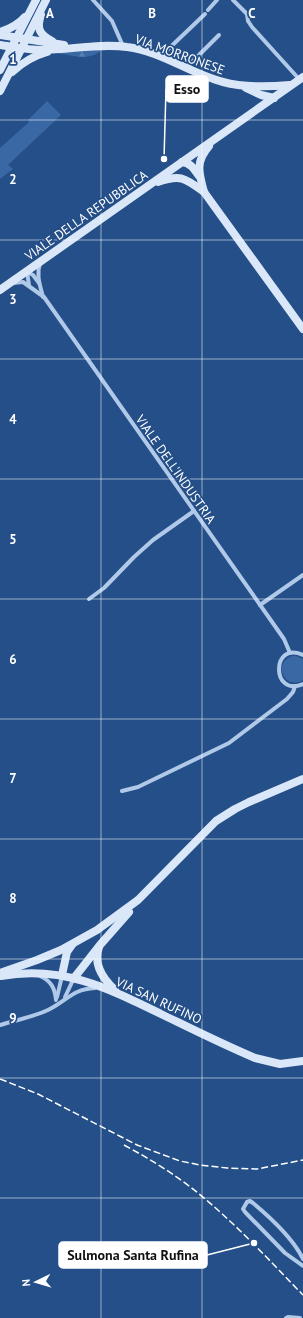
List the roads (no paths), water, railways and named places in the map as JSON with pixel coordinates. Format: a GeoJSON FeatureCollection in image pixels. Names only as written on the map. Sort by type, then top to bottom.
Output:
{"type":"FeatureCollection","features":[{"type":"Feature","properties":{"kind":"street"},"geometry":{"type":"LineString","coordinates":[[0,70],[36,0]]}},
{"type":"Feature","properties":{"kind":"street"},"geometry":{"type":"LineString","coordinates":[[0,91],[47,0]]}},
{"type":"Feature","properties":{"kind":"street","name":"VIA MORRONESE"},"geometry":{"type":"LineString","coordinates":[[47,0],[40,19],[40,30],[44,37],[57,47]]}},
{"type":"Feature","properties":{"kind":"street"},"geometry":{"type":"LineString","coordinates":[[93,0],[112,20],[123,47]]}},
{"type":"Feature","properties":{"kind":"street"},"geometry":{"type":"LineString","coordinates":[[160,57],[217,0]]}},
{"type":"Feature","properties":{"kind":"street"},"geometry":{"type":"LineString","coordinates":[[233,0],[247,14],[248,21],[252,27],[301,78]]}},
{"type":"Feature","properties":{"kind":"street"},"geometry":{"type":"LineString","coordinates":[[0,32],[10,29],[20,22],[32,8]]}},
{"type":"Feature","properties":{"kind":"street"},"geometry":{"type":"LineString","coordinates":[[186,68],[219,35]]}},
{"type":"Feature","properties":{"kind":"street","name":"VIA MORRONESE"},"geometry":{"type":"LineString","coordinates":[[0,36],[18,37],[57,47]]}},
{"type":"Feature","properties":{"kind":"street","name":"VIA MORRONESE"},"geometry":{"type":"LineString","coordinates":[[0,45],[42,50],[57,47],[123,47],[138,49],[223,82],[244,86],[263,87],[290,85]]}},
{"type":"Feature","properties":{"kind":"street","name":"VIA MORRONESE"},"geometry":{"type":"LineString","coordinates":[[8,75],[20,64],[57,47]]}},
{"type":"Feature","properties":{"kind":"street","name":"VIALE DELLA REPUBBLICA"},"geometry":{"type":"LineString","coordinates":[[0,290],[301,78]]}},
{"type":"Feature","properties":{"kind":"street","name":"VIA MORRONESE"},"geometry":{"type":"LineString","coordinates":[[244,86],[255,92],[274,98]]}},
{"type":"Feature","properties":{"kind":"street"},"geometry":{"type":"LineString","coordinates":[[263,87],[271,90],[274,98]]}},
{"type":"Feature","properties":{"kind":"street"},"geometry":{"type":"LineString","coordinates":[[255,92],[257,101],[255,111]]}},
{"type":"Feature","properties":{"kind":"street"},"geometry":{"type":"LineString","coordinates":[[215,140],[202,154],[199,164],[204,192],[303,330]]}},
{"type":"Feature","properties":{"kind":"street"},"geometry":{"type":"LineString","coordinates":[[189,181],[184,174],[182,162],[188,163],[200,176]]}},
{"type":"Feature","properties":{"kind":"street"},"geometry":{"type":"LineString","coordinates":[[150,185],[170,178],[181,178],[189,181],[204,192]]}},
{"type":"Feature","properties":{"kind":"street","name":"VIALE DELL'INDUSTRIA"},"geometry":{"type":"LineString","coordinates":[[40,262],[37,271],[44,297],[284,639],[290,653]]}},
{"type":"Feature","properties":{"kind":"street"},"geometry":{"type":"LineString","coordinates":[[27,272],[29,286]]}},
{"type":"Feature","properties":{"kind":"street","name":"VIALE DELL'INDUSTRIA"},"geometry":{"type":"LineString","coordinates":[[27,272],[39,283]]}},
{"type":"Feature","properties":{"kind":"street","name":"VIALE DELL'INDUSTRIA"},"geometry":{"type":"LineString","coordinates":[[9,284],[23,282],[44,297]]}},
{"type":"Feature","properties":{"kind":"street"},"geometry":{"type":"LineString","coordinates":[[88,599],[104,588],[153,540],[194,511]]}},
{"type":"Feature","properties":{"kind":"street"},"geometry":{"type":"LineString","coordinates":[[260,605],[303,575]]}},
{"type":"Feature","properties":{"kind":"street"},"geometry":{"type":"LineString","coordinates":[[303,655],[298,653],[290,653],[281,660],[278,671],[284,682],[295,686],[303,684]]}},
{"type":"Feature","properties":{"kind":"street"},"geometry":{"type":"LineString","coordinates":[[122,791],[138,787],[229,743],[287,699],[295,686]]}},
{"type":"Feature","properties":{"kind":"street"},"geometry":{"type":"LineString","coordinates":[[61,1002],[67,994],[74,978],[138,900],[216,821],[235,808],[303,779]]}},
{"type":"Feature","properties":{"kind":"street"},"geometry":{"type":"LineString","coordinates":[[0,974],[37,960],[74,943],[106,925],[138,900]]}},
{"type":"Feature","properties":{"kind":"street"},"geometry":{"type":"LineString","coordinates":[[52,1008],[56,1000],[67,952],[74,943]]}},
{"type":"Feature","properties":{"kind":"street"},"geometry":{"type":"LineString","coordinates":[[100,945],[97,955],[101,973],[109,984],[120,994]]}},
{"type":"Feature","properties":{"kind":"street"},"geometry":{"type":"LineString","coordinates":[[32,973],[43,977],[52,984],[55,991],[56,1000]]}},
{"type":"Feature","properties":{"kind":"street","name":"VIA SAN RUFINO"},"geometry":{"type":"LineString","coordinates":[[0,974],[32,973],[62,975],[74,978],[120,994],[255,1058],[280,1064],[303,1061]]}},
{"type":"Feature","properties":{"kind":"street"},"geometry":{"type":"LineString","coordinates":[[0,1024],[41,1013],[52,1008],[73,993],[82,990],[106,988]]}},
{"type":"Feature","properties":{"kind":"street"},"geometry":{"type":"LineString","coordinates":[[303,1260],[299,1250],[290,1239],[253,1203],[247,1202],[244,1206],[245,1212],[285,1253],[303,1266]]}},
{"type":"Feature","properties":{"kind":"street"},"geometry":{"type":"LineString","coordinates":[[286,1318],[300,1318]]}},
{"type":"Feature","properties":{"kind":"railway"},"geometry":{"type":"LineString","coordinates":[[0,1079],[38,1094],[137,1145],[180,1161],[227,1168],[257,1169],[303,1160]]}},
{"type":"Feature","properties":{"kind":"railway"},"geometry":{"type":"LineString","coordinates":[[124,1145],[181,1180],[198,1193],[239,1230],[303,1295]]}},
{"type":"Feature","properties":{"kind":"place","name":"Esso"},"geometry":{"type":"Point","coordinates":[164,159]}},
{"type":"Feature","properties":{"kind":"place","name":"Sulmona Santa Rufina"},"geometry":{"type":"Point","coordinates":[254,1243]}}]}
